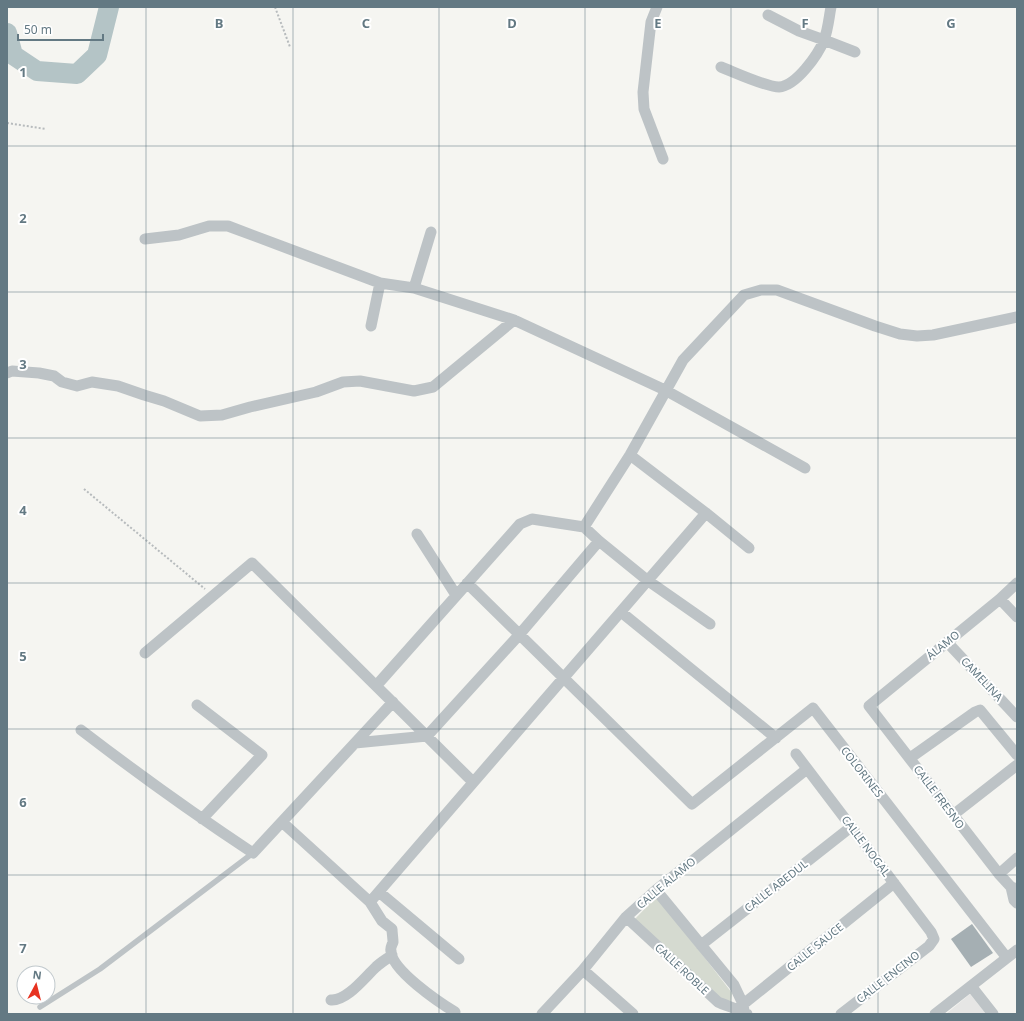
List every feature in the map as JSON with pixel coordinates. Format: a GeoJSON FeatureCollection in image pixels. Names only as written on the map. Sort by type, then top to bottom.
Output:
{"type":"FeatureCollection","features":[{"type":"Feature","properties":{"kind":"street"},"geometry":{"type":"LineString","coordinates":[[657,7],[651,22],[643,92],[644,109],[663,159]]}},
{"type":"Feature","properties":{"kind":"street"},"geometry":{"type":"LineString","coordinates":[[721,67],[778,87],[788,84],[810,63],[824,40],[831,7]]}},
{"type":"Feature","properties":{"kind":"street"},"geometry":{"type":"LineString","coordinates":[[768,15],[799,31],[855,52]]}},
{"type":"Feature","properties":{"kind":"street"},"geometry":{"type":"LineString","coordinates":[[145,239],[179,235],[209,226],[228,226],[380,283],[414,288],[514,320],[665,390],[805,468]]}},
{"type":"Feature","properties":{"kind":"street"},"geometry":{"type":"LineString","coordinates":[[414,288],[431,232]]}},
{"type":"Feature","properties":{"kind":"street"},"geometry":{"type":"LineString","coordinates":[[371,326],[380,283]]}},
{"type":"Feature","properties":{"kind":"street"},"geometry":{"type":"LineString","coordinates":[[584,527],[630,455],[682,360],[744,295],[761,290],[777,290],[875,326],[900,334],[917,336],[933,335],[1017,317]]}},
{"type":"Feature","properties":{"kind":"street"},"geometry":{"type":"LineString","coordinates":[[7,373],[12,371],[39,373],[54,376],[62,382],[78,386],[92,382],[118,386],[164,401],[200,416],[222,415],[316,392],[343,382],[360,381],[414,391],[433,387],[514,320]]}},
{"type":"Feature","properties":{"kind":"street"},"geometry":{"type":"LineString","coordinates":[[630,455],[749,548]]}},
{"type":"Feature","properties":{"kind":"street"},"geometry":{"type":"LineString","coordinates":[[370,902],[706,513]]}},
{"type":"Feature","properties":{"kind":"street"},"geometry":{"type":"LineString","coordinates":[[376,686],[520,524],[532,519],[584,527],[647,580],[710,624]]}},
{"type":"Feature","properties":{"kind":"street"},"geometry":{"type":"LineString","coordinates":[[417,534],[456,595]]}},
{"type":"Feature","properties":{"kind":"street"},"geometry":{"type":"LineString","coordinates":[[355,743],[427,736],[519,635],[599,541]]}},
{"type":"Feature","properties":{"kind":"street"},"geometry":{"type":"LineString","coordinates":[[145,653],[252,563],[473,782]]}},
{"type":"Feature","properties":{"kind":"street","name":"ÁLAMO"},"geometry":{"type":"LineString","coordinates":[[868,706],[1000,599],[1017,583]]}},
{"type":"Feature","properties":{"kind":"street"},"geometry":{"type":"LineString","coordinates":[[466,584],[564,678]]}},
{"type":"Feature","properties":{"kind":"street"},"geometry":{"type":"LineString","coordinates":[[1000,599],[1017,617]]}},
{"type":"Feature","properties":{"kind":"street"},"geometry":{"type":"LineString","coordinates":[[621,612],[776,738]]}},
{"type":"Feature","properties":{"kind":"street","name":"CAMELINA"},"geometry":{"type":"LineString","coordinates":[[947,642],[1017,717]]}},
{"type":"Feature","properties":{"kind":"street","name":"COLORINES"},"geometry":{"type":"LineString","coordinates":[[564,678],[692,804],[813,708],[1007,958]]}},
{"type":"Feature","properties":{"kind":"street"},"geometry":{"type":"LineString","coordinates":[[81,730],[141,776],[253,853],[393,702]]}},
{"type":"Feature","properties":{"kind":"street"},"geometry":{"type":"LineString","coordinates":[[197,705],[262,755],[202,819]]}},
{"type":"Feature","properties":{"kind":"street","name":"CALLE FRESNO"},"geometry":{"type":"LineString","coordinates":[[868,706],[999,874],[1014,888],[1014,900],[1017,903]]}},
{"type":"Feature","properties":{"kind":"street"},"geometry":{"type":"LineString","coordinates":[[910,758],[980,710],[1017,755]]}},
{"type":"Feature","properties":{"kind":"street","name":"CALLE NOGAL"},"geometry":{"type":"LineString","coordinates":[[796,754],[931,932],[934,939]]}},
{"type":"Feature","properties":{"kind":"street"},"geometry":{"type":"LineString","coordinates":[[953,815],[1017,765]]}},
{"type":"Feature","properties":{"kind":"street","name":"CALLE ÁLAMO"},"geometry":{"type":"LineString","coordinates":[[542,1014],[583,970],[626,917],[656,890],[807,769]]}},
{"type":"Feature","properties":{"kind":"street"},"geometry":{"type":"LineString","coordinates":[[282,822],[370,902],[382,921],[392,929],[393,940],[390,951],[399,966],[421,989],[448,1011]]}},
{"type":"Feature","properties":{"kind":"street","name":"CALLE ABEDUL"},"geometry":{"type":"LineString","coordinates":[[701,945],[851,827]]}},
{"type":"Feature","properties":{"kind":"street"},"geometry":{"type":"LineString","coordinates":[[999,874],[1017,858]]}},
{"type":"Feature","properties":{"kind":"street","name":"CALLE SAUCE"},"geometry":{"type":"LineString","coordinates":[[742,1010],[894,883]]}},
{"type":"Feature","properties":{"kind":"street"},"geometry":{"type":"LineString","coordinates":[[656,890],[734,985],[742,1010]]}},
{"type":"Feature","properties":{"kind":"street"},"geometry":{"type":"LineString","coordinates":[[379,892],[459,958]]}},
{"type":"Feature","properties":{"kind":"street","name":"CALLE ROBLE"},"geometry":{"type":"LineString","coordinates":[[626,917],[718,1002],[742,1010]]}},
{"type":"Feature","properties":{"kind":"street","name":"CALLE ENCINO"},"geometry":{"type":"LineString","coordinates":[[841,1014],[929,946],[934,939]]}},
{"type":"Feature","properties":{"kind":"street"},"geometry":{"type":"LineString","coordinates":[[935,1014],[1017,950]]}},
{"type":"Feature","properties":{"kind":"street"},"geometry":{"type":"LineString","coordinates":[[331,1000],[336,1000],[356,988],[377,966],[392,955]]}},
{"type":"Feature","properties":{"kind":"street"},"geometry":{"type":"LineString","coordinates":[[583,970],[633,1014]]}},
{"type":"Feature","properties":{"kind":"street"},"geometry":{"type":"LineString","coordinates":[[971,986],[993,1014]]}},
{"type":"Feature","properties":{"kind":"lane"},"geometry":{"type":"LineString","coordinates":[[40,1007],[100,969],[253,853]]}},
{"type":"Feature","properties":{"kind":"path"},"geometry":{"type":"LineString","coordinates":[[275,7],[290,47]]}},
{"type":"Feature","properties":{"kind":"path"},"geometry":{"type":"LineString","coordinates":[[7,123],[46,129]]}},
{"type":"Feature","properties":{"kind":"path"},"geometry":{"type":"LineString","coordinates":[[84,489],[213,596]]}},
{"type":"Feature","properties":{"kind":"shaded area"},"geometry":{"type":"Polygon","coordinates":[[[657,896],[732,993],[731,1003],[720,999],[634,920],[657,896]]]}},
{"type":"Feature","properties":{"kind":"shaded area"},"geometry":{"type":"Polygon","coordinates":[[[970,994],[986,1014],[946,1014],[970,994]]]}},
{"type":"Feature","properties":{"kind":"building"},"geometry":{"type":"Polygon","coordinates":[[[972,924],[993,953],[971,967],[951,939],[972,924]]]}},
{"type":"Feature","properties":{"kind":"waterway"},"geometry":{"type":"LineString","coordinates":[[7,33],[13,55],[37,71],[77,74],[97,55],[109,7]]}}]}
